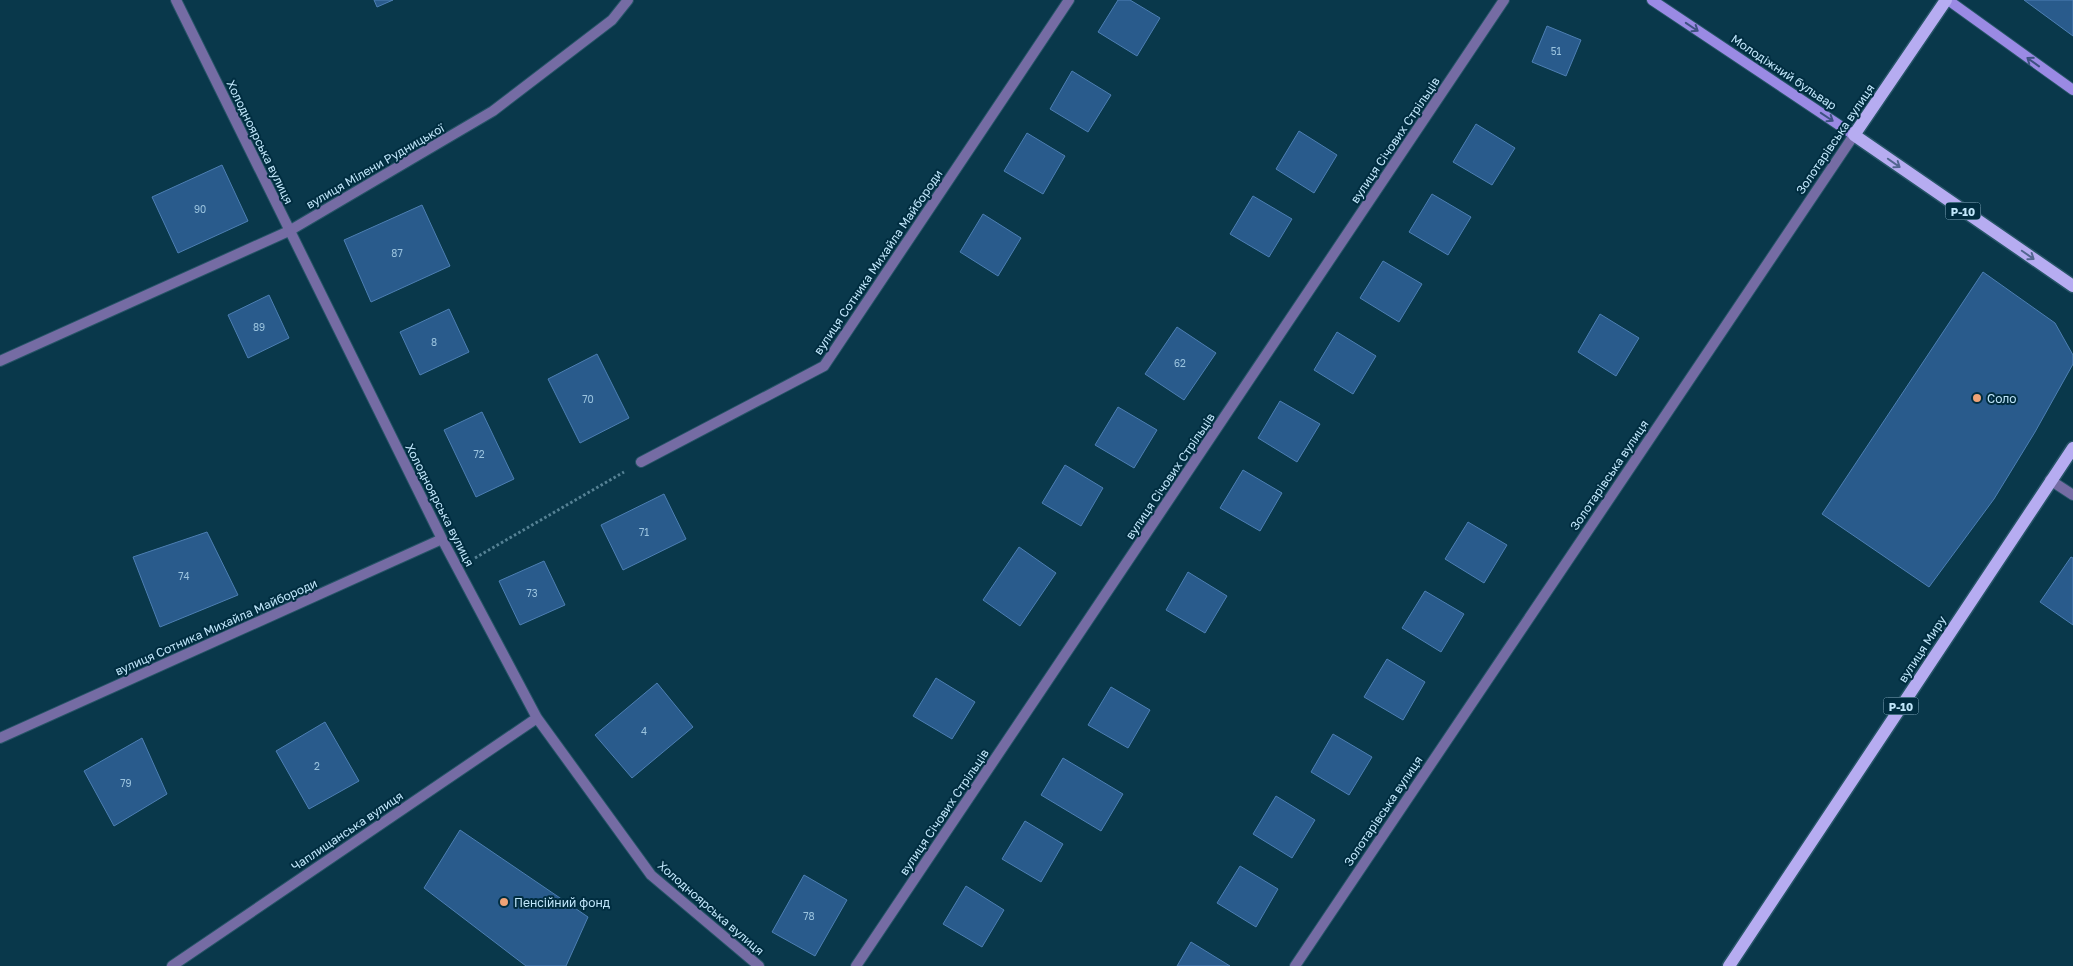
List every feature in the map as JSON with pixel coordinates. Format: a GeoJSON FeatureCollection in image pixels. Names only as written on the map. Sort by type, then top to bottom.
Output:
{"type":"FeatureCollection","features":[{"type":"Feature","properties":{"kind":"main road","name":"Молодіжний бульвар"},"geometry":{"type":"LineString","coordinates":[[1652,0],[1854,135],[2073,286]]}},
{"type":"Feature","properties":{"kind":"main road","name":"Золотарівська вулиця"},"geometry":{"type":"LineString","coordinates":[[1854,135],[1947,0]]}},
{"type":"Feature","properties":{"kind":"main road"},"geometry":{"type":"LineString","coordinates":[[1947,0],[2073,90]]}},
{"type":"Feature","properties":{"kind":"main road","name":"вулиця Миру"},"geometry":{"type":"LineString","coordinates":[[1729,966],[2073,448]]}},
{"type":"Feature","properties":{"kind":"street","name":"Холодноярська вулиця"},"geometry":{"type":"LineString","coordinates":[[176,0],[442,539],[537,718],[651,875],[759,966]]}},
{"type":"Feature","properties":{"kind":"street","name":"вулиця Мілени Рудницької"},"geometry":{"type":"LineString","coordinates":[[0,361],[289,231],[493,111],[612,20],[628,0]]}},
{"type":"Feature","properties":{"kind":"street","name":"вулиця Сотника Михайла Майбороди"},"geometry":{"type":"LineString","coordinates":[[641,462],[824,366],[1069,0]]}},
{"type":"Feature","properties":{"kind":"street","name":"вулиця Січових Стрільців"},"geometry":{"type":"LineString","coordinates":[[856,966],[1504,0]]}},
{"type":"Feature","properties":{"kind":"street","name":"Золотарівська вулиця"},"geometry":{"type":"LineString","coordinates":[[1295,966],[1854,135]]}},
{"type":"Feature","properties":{"kind":"street"},"geometry":{"type":"LineString","coordinates":[[2050,480],[2073,495]]}},
{"type":"Feature","properties":{"kind":"street","name":"вулиця Сотника Михайла Майбороди"},"geometry":{"type":"LineString","coordinates":[[0,738],[442,539]]}},
{"type":"Feature","properties":{"kind":"street","name":"Чаплищанська вулиця"},"geometry":{"type":"LineString","coordinates":[[172,966],[537,718]]}},
{"type":"Feature","properties":{"kind":"path"},"geometry":{"type":"LineString","coordinates":[[457,568],[641,462]]}},
{"type":"Feature","properties":{"kind":"building"},"geometry":{"type":"Polygon","coordinates":[[[374,0],[393,0],[377,7],[374,0]]]}},
{"type":"Feature","properties":{"kind":"building"},"geometry":{"type":"Polygon","coordinates":[[[1118,0],[1130,0],[1160,18],[1137,56],[1098,32],[1118,0]]]}},
{"type":"Feature","properties":{"kind":"building"},"geometry":{"type":"Polygon","coordinates":[[[2024,0],[2073,0],[2073,36],[2024,0]]]}},
{"type":"Feature","properties":{"kind":"building"},"geometry":{"type":"Polygon","coordinates":[[[1547,26],[1581,40],[1566,76],[1532,62],[1547,26]]]}},
{"type":"Feature","properties":{"kind":"building"},"geometry":{"type":"Polygon","coordinates":[[[1072,71],[1111,95],[1088,132],[1050,109],[1072,71]]]}},
{"type":"Feature","properties":{"kind":"building"},"geometry":{"type":"Polygon","coordinates":[[[1476,124],[1515,148],[1492,185],[1453,162],[1476,124]]]}},
{"type":"Feature","properties":{"kind":"building"},"geometry":{"type":"Polygon","coordinates":[[[1299,131],[1337,155],[1314,193],[1276,169],[1299,131]]]}},
{"type":"Feature","properties":{"kind":"building"},"geometry":{"type":"Polygon","coordinates":[[[1027,133],[1065,156],[1043,194],[1004,171],[1027,133]]]}},
{"type":"Feature","properties":{"kind":"building"},"geometry":{"type":"Polygon","coordinates":[[[222,165],[248,221],[178,253],[152,197],[222,165]]]}},
{"type":"Feature","properties":{"kind":"building"},"geometry":{"type":"Polygon","coordinates":[[[1432,194],[1471,217],[1448,255],[1409,232],[1432,194]]]}},
{"type":"Feature","properties":{"kind":"building"},"geometry":{"type":"Polygon","coordinates":[[[1253,196],[1292,219],[1269,257],[1230,234],[1253,196]]]}},
{"type":"Feature","properties":{"kind":"building"},"geometry":{"type":"Polygon","coordinates":[[[422,205],[450,266],[371,302],[344,240],[422,205]]]}},
{"type":"Feature","properties":{"kind":"building"},"geometry":{"type":"Polygon","coordinates":[[[983,214],[1021,238],[998,276],[960,252],[983,214]]]}},
{"type":"Feature","properties":{"kind":"building"},"geometry":{"type":"Polygon","coordinates":[[[1383,261],[1422,284],[1399,322],[1360,298],[1383,261]]]}},
{"type":"Feature","properties":{"kind":"building","name":"Соло"},"geometry":{"type":"Polygon","coordinates":[[[1983,272],[2055,323],[2073,355],[2073,364],[2035,432],[1994,499],[1929,587],[1822,514],[1983,272]]]}},
{"type":"Feature","properties":{"kind":"building"},"geometry":{"type":"Polygon","coordinates":[[[269,295],[289,338],[248,358],[228,315],[269,295]]]}},
{"type":"Feature","properties":{"kind":"building"},"geometry":{"type":"Polygon","coordinates":[[[449,309],[469,352],[420,375],[400,332],[449,309]]]}},
{"type":"Feature","properties":{"kind":"building"},"geometry":{"type":"Polygon","coordinates":[[[1600,314],[1639,338],[1616,376],[1578,352],[1600,314]]]}},
{"type":"Feature","properties":{"kind":"building"},"geometry":{"type":"Polygon","coordinates":[[[1177,327],[1216,353],[1184,400],[1145,374],[1177,327]]]}},
{"type":"Feature","properties":{"kind":"building"},"geometry":{"type":"Polygon","coordinates":[[[1337,332],[1376,356],[1353,394],[1314,370],[1337,332]]]}},
{"type":"Feature","properties":{"kind":"building"},"geometry":{"type":"Polygon","coordinates":[[[597,354],[629,418],[580,443],[548,379],[597,354]]]}},
{"type":"Feature","properties":{"kind":"building"},"geometry":{"type":"Polygon","coordinates":[[[1280,401],[1320,424],[1297,462],[1258,438],[1280,401]]]}},
{"type":"Feature","properties":{"kind":"building"},"geometry":{"type":"Polygon","coordinates":[[[1118,407],[1157,430],[1134,468],[1095,445],[1118,407]]]}},
{"type":"Feature","properties":{"kind":"building"},"geometry":{"type":"Polygon","coordinates":[[[482,412],[514,479],[476,497],[444,430],[482,412]]]}},
{"type":"Feature","properties":{"kind":"building"},"geometry":{"type":"Polygon","coordinates":[[[1065,465],[1103,488],[1081,526],[1042,503],[1065,465]]]}},
{"type":"Feature","properties":{"kind":"building"},"geometry":{"type":"Polygon","coordinates":[[[1243,470],[1282,493],[1260,531],[1220,508],[1243,470]]]}},
{"type":"Feature","properties":{"kind":"building"},"geometry":{"type":"Polygon","coordinates":[[[664,494],[686,539],[623,570],[601,525],[664,494]]]}},
{"type":"Feature","properties":{"kind":"building"},"geometry":{"type":"Polygon","coordinates":[[[1468,522],[1507,545],[1484,583],[1445,559],[1468,522]]]}},
{"type":"Feature","properties":{"kind":"building"},"geometry":{"type":"Polygon","coordinates":[[[207,532],[238,595],[160,627],[133,557],[207,532]]]}},
{"type":"Feature","properties":{"kind":"building"},"geometry":{"type":"Polygon","coordinates":[[[1019,547],[1056,573],[1020,626],[983,600],[1019,547]]]}},
{"type":"Feature","properties":{"kind":"building"},"geometry":{"type":"Polygon","coordinates":[[[2071,557],[2073,558],[2073,625],[2040,602],[2071,557]]]}},
{"type":"Feature","properties":{"kind":"building"},"geometry":{"type":"Polygon","coordinates":[[[544,561],[565,605],[520,625],[499,581],[544,561]]]}},
{"type":"Feature","properties":{"kind":"building"},"geometry":{"type":"Polygon","coordinates":[[[1188,572],[1227,596],[1205,633],[1166,610],[1188,572]]]}},
{"type":"Feature","properties":{"kind":"building"},"geometry":{"type":"Polygon","coordinates":[[[1425,591],[1464,614],[1441,652],[1402,628],[1425,591]]]}},
{"type":"Feature","properties":{"kind":"building"},"geometry":{"type":"Polygon","coordinates":[[[1387,659],[1425,682],[1403,720],[1364,697],[1387,659]]]}},
{"type":"Feature","properties":{"kind":"building"},"geometry":{"type":"Polygon","coordinates":[[[936,678],[975,702],[952,739],[913,716],[936,678]]]}},
{"type":"Feature","properties":{"kind":"building"},"geometry":{"type":"Polygon","coordinates":[[[657,683],[693,727],[632,778],[595,735],[657,683]]]}},
{"type":"Feature","properties":{"kind":"building"},"geometry":{"type":"Polygon","coordinates":[[[1111,687],[1150,710],[1128,748],[1088,725],[1111,687]]]}},
{"type":"Feature","properties":{"kind":"building"},"geometry":{"type":"Polygon","coordinates":[[[325,722],[359,781],[309,809],[276,751],[325,722]]]}},
{"type":"Feature","properties":{"kind":"building"},"geometry":{"type":"Polygon","coordinates":[[[1333,734],[1372,757],[1349,795],[1311,772],[1333,734]]]}},
{"type":"Feature","properties":{"kind":"building"},"geometry":{"type":"Polygon","coordinates":[[[142,738],[167,794],[114,826],[84,771],[142,738]]]}},
{"type":"Feature","properties":{"kind":"building"},"geometry":{"type":"Polygon","coordinates":[[[1063,758],[1123,794],[1101,831],[1041,795],[1063,758]]]}},
{"type":"Feature","properties":{"kind":"building"},"geometry":{"type":"Polygon","coordinates":[[[1276,796],[1315,820],[1292,858],[1253,834],[1276,796]]]}},
{"type":"Feature","properties":{"kind":"building"},"geometry":{"type":"Polygon","coordinates":[[[1025,821],[1063,844],[1041,882],[1002,859],[1025,821]]]}},
{"type":"Feature","properties":{"kind":"building","name":"Пенсійний фонд"},"geometry":{"type":"Polygon","coordinates":[[[460,830],[588,917],[566,966],[526,966],[424,888],[460,830]]]}},
{"type":"Feature","properties":{"kind":"building"},"geometry":{"type":"Polygon","coordinates":[[[1240,866],[1278,889],[1256,927],[1217,903],[1240,866]]]}},
{"type":"Feature","properties":{"kind":"building"},"geometry":{"type":"Polygon","coordinates":[[[804,875],[847,900],[815,956],[772,932],[804,875]]]}},
{"type":"Feature","properties":{"kind":"building"},"geometry":{"type":"Polygon","coordinates":[[[966,886],[1004,910],[982,947],[943,924],[966,886]]]}},
{"type":"Feature","properties":{"kind":"building"},"geometry":{"type":"Polygon","coordinates":[[[1191,942],[1230,966],[1177,966],[1191,942]]]}},
{"type":"Feature","properties":{"kind":"place","name":"Соло"},"geometry":{"type":"Point","coordinates":[1977,398]}},
{"type":"Feature","properties":{"kind":"place","name":"Пенсійний фонд"},"geometry":{"type":"Point","coordinates":[504,902]}}]}
